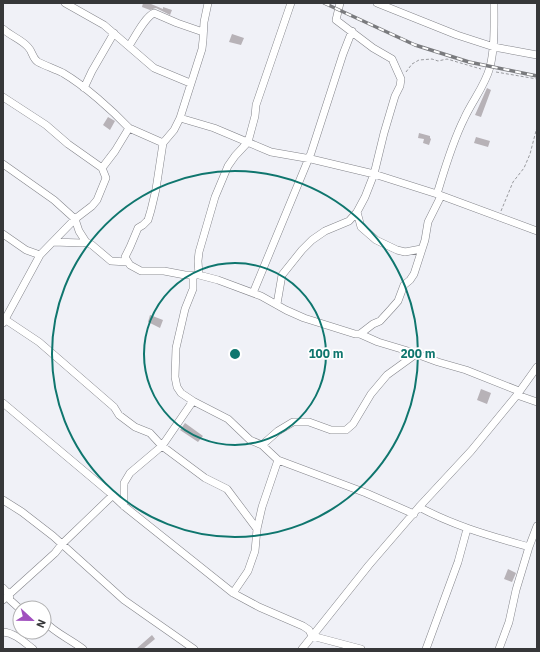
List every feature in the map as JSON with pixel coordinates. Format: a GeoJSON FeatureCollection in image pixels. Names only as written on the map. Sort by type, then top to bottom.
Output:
{"type":"FeatureCollection","features":[{"type":"Feature","properties":{"kind":"street"},"geometry":{"type":"LineString","coordinates":[[65,3],[104,25],[154,68],[190,83]]}},
{"type":"Feature","properties":{"kind":"street"},"geometry":{"type":"LineString","coordinates":[[208,3],[204,22],[202,49],[180,118],[174,130],[163,143],[156,189],[148,220],[138,228],[134,234],[130,248],[125,257],[127,262],[134,268],[141,271],[164,271],[196,275],[229,283],[277,304],[286,310],[316,322],[360,334],[378,342],[489,378],[537,402]]}},
{"type":"Feature","properties":{"kind":"street"},"geometry":{"type":"LineString","coordinates":[[291,3],[256,105],[255,116],[248,142],[228,166],[215,197],[199,252],[196,275],[185,309],[176,348],[175,377],[177,387],[181,393],[193,401],[228,419],[250,440],[262,445],[278,460],[366,493],[414,514]]}},
{"type":"Feature","properties":{"kind":"street"},"geometry":{"type":"LineString","coordinates":[[277,304],[282,275],[302,250],[312,240],[325,231],[348,221],[357,212],[374,174],[386,125],[395,96],[400,86],[401,79],[392,59],[373,48],[336,20],[340,3]]}},
{"type":"Feature","properties":{"kind":"street"},"geometry":{"type":"LineString","coordinates":[[377,3],[456,35],[494,47],[537,55]]}},
{"type":"Feature","properties":{"kind":"street"},"geometry":{"type":"LineString","coordinates":[[360,334],[373,324],[380,321],[398,301],[404,285],[414,274],[425,240],[428,222],[439,195],[453,141],[465,116],[486,80],[489,70],[494,47],[494,3]]}},
{"type":"Feature","properties":{"kind":"street"},"geometry":{"type":"LineString","coordinates":[[129,46],[151,14],[154,13],[203,32]]}},
{"type":"Feature","properties":{"kind":"street"},"geometry":{"type":"LineString","coordinates":[[3,29],[28,47],[33,58],[62,73],[84,88],[119,117],[129,128],[163,143]]}},
{"type":"Feature","properties":{"kind":"street"},"geometry":{"type":"LineString","coordinates":[[253,293],[308,158],[352,31]]}},
{"type":"Feature","properties":{"kind":"street"},"geometry":{"type":"LineString","coordinates":[[84,88],[114,33]]}},
{"type":"Feature","properties":{"kind":"street"},"geometry":{"type":"LineString","coordinates":[[3,97],[46,125],[68,144],[102,168],[106,178],[104,187],[92,206],[75,219],[40,255],[4,320],[39,342],[114,406],[119,415],[135,426],[150,433],[162,446],[205,478],[227,489],[257,529]]}},
{"type":"Feature","properties":{"kind":"street"},"geometry":{"type":"LineString","coordinates":[[180,118],[214,128],[271,152],[308,158],[374,174],[439,195],[537,231]]}},
{"type":"Feature","properties":{"kind":"street"},"geometry":{"type":"LineString","coordinates":[[102,168],[115,151],[129,128]]}},
{"type":"Feature","properties":{"kind":"street"},"geometry":{"type":"LineString","coordinates":[[3,164],[51,198],[75,219],[79,231],[86,242],[92,245],[111,261],[127,262]]}},
{"type":"Feature","properties":{"kind":"street"},"geometry":{"type":"LineString","coordinates":[[357,212],[361,227],[376,240],[397,250],[405,252],[421,249]]}},
{"type":"Feature","properties":{"kind":"street"},"geometry":{"type":"LineString","coordinates":[[3,234],[26,250],[40,255]]}},
{"type":"Feature","properties":{"kind":"street"},"geometry":{"type":"LineString","coordinates":[[53,242],[86,242]]}},
{"type":"Feature","properties":{"kind":"street"},"geometry":{"type":"LineString","coordinates":[[262,445],[278,431],[293,422],[309,422],[331,430],[346,430],[353,424],[371,394],[387,376],[416,354]]}},
{"type":"Feature","properties":{"kind":"street"},"geometry":{"type":"LineString","coordinates":[[302,649],[369,565],[419,507],[471,451],[537,367]]}},
{"type":"Feature","properties":{"kind":"street"},"geometry":{"type":"LineString","coordinates":[[124,506],[124,483],[130,473],[162,446],[193,401]]}},
{"type":"Feature","properties":{"kind":"street"},"geometry":{"type":"LineString","coordinates":[[3,404],[124,506],[233,593],[258,607],[303,626],[309,630],[312,636],[361,649]]}},
{"type":"Feature","properties":{"kind":"street"},"geometry":{"type":"LineString","coordinates":[[233,593],[248,571],[255,551],[257,529],[262,507],[278,460]]}},
{"type":"Feature","properties":{"kind":"street"},"geometry":{"type":"LineString","coordinates":[[3,600],[55,553],[62,544],[113,496]]}},
{"type":"Feature","properties":{"kind":"street"},"geometry":{"type":"LineString","coordinates":[[3,500],[22,512],[53,536],[124,600],[194,649]]}},
{"type":"Feature","properties":{"kind":"street"},"geometry":{"type":"LineString","coordinates":[[419,507],[467,529],[529,547]]}},
{"type":"Feature","properties":{"kind":"street"},"geometry":{"type":"LineString","coordinates":[[499,649],[509,622],[516,590],[537,526]]}},
{"type":"Feature","properties":{"kind":"street"},"geometry":{"type":"LineString","coordinates":[[426,649],[458,562],[467,529]]}},
{"type":"Feature","properties":{"kind":"street"},"geometry":{"type":"LineString","coordinates":[[3,588],[9,594],[10,600],[12,602]]}},
{"type":"Feature","properties":{"kind":"street"},"geometry":{"type":"LineString","coordinates":[[52,630],[74,642],[83,649]]}},
{"type":"Feature","properties":{"kind":"street"},"geometry":{"type":"LineString","coordinates":[[3,632],[9,632],[33,649]]}},
{"type":"Feature","properties":{"kind":"path"},"geometry":{"type":"LineString","coordinates":[[401,79],[412,64],[419,60],[432,59],[438,61],[447,59],[472,67],[537,79]]}},
{"type":"Feature","properties":{"kind":"path"},"geometry":{"type":"LineString","coordinates":[[498,217],[514,182],[524,168],[530,154],[537,127]]}},
{"type":"Feature","properties":{"kind":"building"},"geometry":{"type":"Polygon","coordinates":[[[143,3],[151,3],[163,9],[163,7],[172,10],[170,15],[156,8],[150,10],[142,7],[143,3]]]}},
{"type":"Feature","properties":{"kind":"building"},"geometry":{"type":"Polygon","coordinates":[[[232,34],[244,38],[241,45],[229,42],[232,34]]]}},
{"type":"Feature","properties":{"kind":"building"},"geometry":{"type":"Polygon","coordinates":[[[487,88],[491,90],[481,117],[475,115],[487,88]]]}},
{"type":"Feature","properties":{"kind":"building"},"geometry":{"type":"Polygon","coordinates":[[[108,117],[115,121],[110,130],[103,125],[108,117]]]}},
{"type":"Feature","properties":{"kind":"building"},"geometry":{"type":"Polygon","coordinates":[[[419,133],[430,136],[431,139],[429,145],[423,143],[424,139],[418,138],[419,133]]]}},
{"type":"Feature","properties":{"kind":"building"},"geometry":{"type":"Polygon","coordinates":[[[476,137],[490,141],[488,147],[474,143],[476,137]]]}},
{"type":"Feature","properties":{"kind":"building"},"geometry":{"type":"Polygon","coordinates":[[[150,315],[163,320],[160,328],[148,322],[150,315]]]}},
{"type":"Feature","properties":{"kind":"building"},"geometry":{"type":"Polygon","coordinates":[[[481,389],[491,393],[487,404],[477,400],[481,389]]]}},
{"type":"Feature","properties":{"kind":"building"},"geometry":{"type":"Polygon","coordinates":[[[185,423],[203,436],[198,442],[180,430],[185,423]]]}},
{"type":"Feature","properties":{"kind":"building"},"geometry":{"type":"Polygon","coordinates":[[[508,569],[516,573],[512,582],[504,579],[508,569]]]}},
{"type":"Feature","properties":{"kind":"building"},"geometry":{"type":"Polygon","coordinates":[[[152,635],[155,639],[143,649],[136,649],[152,635]]]}},
{"type":"Feature","properties":{"kind":"railway"},"geometry":{"type":"LineString","coordinates":[[324,3],[415,45],[469,62],[537,76]]}}]}
